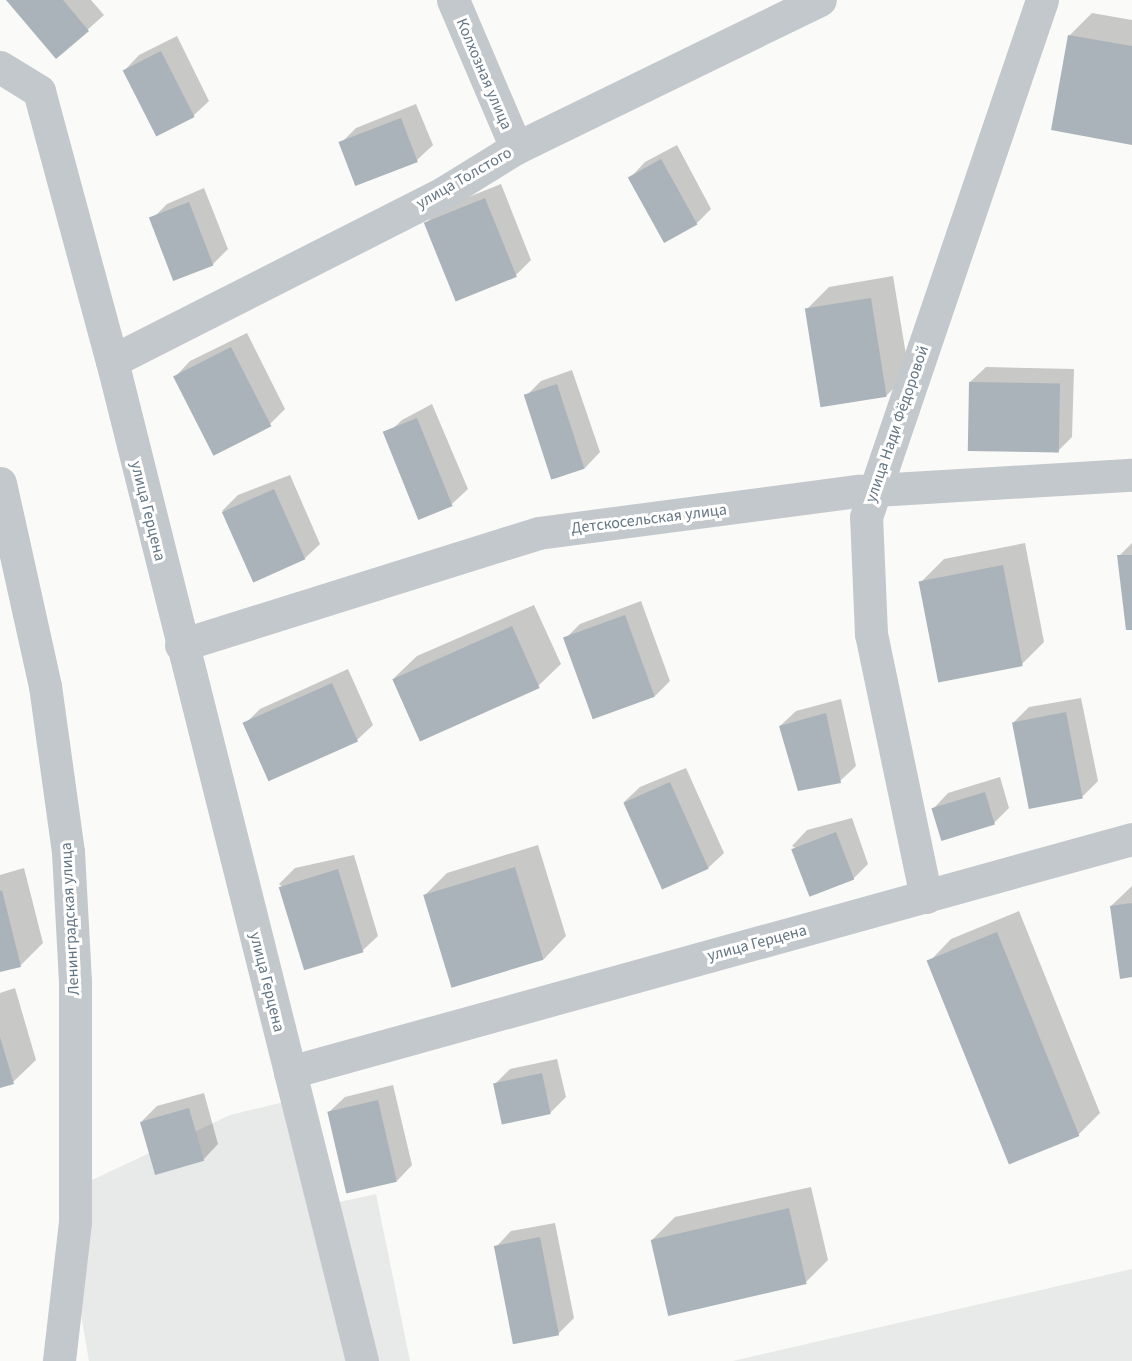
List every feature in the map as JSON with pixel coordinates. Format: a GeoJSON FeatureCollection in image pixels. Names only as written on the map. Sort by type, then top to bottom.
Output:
{"type":"FeatureCollection","features":[{"type":"Feature","properties":{"kind":"street","name":"Колхозная улица"},"geometry":{"type":"LineString","coordinates":[[453,0],[516,148]]}},
{"type":"Feature","properties":{"kind":"street","name":"улица Толстого"},"geometry":{"type":"LineString","coordinates":[[112,361],[443,193],[516,148],[820,0]]}},
{"type":"Feature","properties":{"kind":"street","name":"улица Нади Фёдоровой"},"geometry":{"type":"LineString","coordinates":[[926,897],[870,634],[866,517],[1042,0]]}},
{"type":"Feature","properties":{"kind":"street","name":"улица Герцена"},"geometry":{"type":"LineString","coordinates":[[0,67],[39,91],[112,361],[181,645],[290,1072],[1132,839]]}},
{"type":"Feature","properties":{"kind":"street","name":"Детскосельская улица"},"geometry":{"type":"LineString","coordinates":[[181,645],[538,533],[874,490],[1132,475]]}},
{"type":"Feature","properties":{"kind":"street","name":"Ленинградская улица"},"geometry":{"type":"LineString","coordinates":[[0,483],[45,686],[68,852],[75,981],[75,1222],[59,1361]]}},
{"type":"Feature","properties":{"kind":"street"},"geometry":{"type":"LineString","coordinates":[[290,1072],[362,1361]]}},
{"type":"Feature","properties":{"kind":"shaded area"},"geometry":{"type":"Polygon","coordinates":[[[305,1097],[330,1204],[376,1194],[410,1361],[89,1361],[73,1268],[92,1180],[230,1115],[305,1097]]]}},
{"type":"Feature","properties":{"kind":"shaded area"},"geometry":{"type":"Polygon","coordinates":[[[1132,1269],[1132,1361],[733,1361],[924,1317],[1132,1269]]]}},
{"type":"Feature","properties":{"kind":"building"},"geometry":{"type":"Polygon","coordinates":[[[6,0],[63,0],[89,31],[56,59],[6,0]]]}},
{"type":"Feature","properties":{"kind":"building"},"geometry":{"type":"Polygon","coordinates":[[[1068,35],[1132,46],[1132,145],[1051,130],[1068,35]]]}},
{"type":"Feature","properties":{"kind":"building"},"geometry":{"type":"Polygon","coordinates":[[[161,51],[195,117],[156,136],[123,71],[161,51]]]}},
{"type":"Feature","properties":{"kind":"building"},"geometry":{"type":"Polygon","coordinates":[[[401,118],[418,162],[355,186],[338,142],[401,118]]]}},
{"type":"Feature","properties":{"kind":"building"},"geometry":{"type":"Polygon","coordinates":[[[661,159],[697,225],[664,243],[628,177],[661,159]]]}},
{"type":"Feature","properties":{"kind":"building"},"geometry":{"type":"Polygon","coordinates":[[[485,198],[517,277],[456,302],[424,223],[485,198]]]}},
{"type":"Feature","properties":{"kind":"building"},"geometry":{"type":"Polygon","coordinates":[[[189,202],[213,265],[173,281],[149,217],[189,202]]]}},
{"type":"Feature","properties":{"kind":"building"},"geometry":{"type":"Polygon","coordinates":[[[871,298],[887,397],[820,407],[805,308],[871,298]]]}},
{"type":"Feature","properties":{"kind":"building"},"geometry":{"type":"Polygon","coordinates":[[[231,347],[271,426],[213,456],[173,377],[231,347]]]}},
{"type":"Feature","properties":{"kind":"building"},"geometry":{"type":"Polygon","coordinates":[[[969,382],[1060,384],[1059,453],[968,451],[969,382]]]}},
{"type":"Feature","properties":{"kind":"building"},"geometry":{"type":"Polygon","coordinates":[[[557,384],[585,469],[551,479],[524,395],[557,384]]]}},
{"type":"Feature","properties":{"kind":"building"},"geometry":{"type":"Polygon","coordinates":[[[417,418],[453,506],[418,520],[383,432],[417,418]]]}},
{"type":"Feature","properties":{"kind":"building"},"geometry":{"type":"Polygon","coordinates":[[[274,489],[305,559],[253,583],[222,512],[274,489]]]}},
{"type":"Feature","properties":{"kind":"building"},"geometry":{"type":"Polygon","coordinates":[[[1117,555],[1132,555],[1132,630],[1126,630],[1117,555]]]}},
{"type":"Feature","properties":{"kind":"building"},"geometry":{"type":"Polygon","coordinates":[[[1003,565],[1023,666],[938,683],[919,581],[1003,565]]]}},
{"type":"Feature","properties":{"kind":"building"},"geometry":{"type":"Polygon","coordinates":[[[625,615],[655,697],[593,719],[563,638],[625,615]]]}},
{"type":"Feature","properties":{"kind":"building"},"geometry":{"type":"Polygon","coordinates":[[[512,626],[540,688],[420,741],[392,679],[512,626]]]}},
{"type":"Feature","properties":{"kind":"building"},"geometry":{"type":"Polygon","coordinates":[[[332,683],[358,741],[269,781],[242,723],[332,683]]]}},
{"type":"Feature","properties":{"kind":"building"},"geometry":{"type":"Polygon","coordinates":[[[1066,712],[1083,798],[1029,809],[1012,722],[1066,712]]]}},
{"type":"Feature","properties":{"kind":"building"},"geometry":{"type":"Polygon","coordinates":[[[826,713],[841,783],[798,791],[779,726],[826,713]]]}},
{"type":"Feature","properties":{"kind":"building"},"geometry":{"type":"Polygon","coordinates":[[[670,782],[709,869],[662,890],[623,803],[670,782]]]}},
{"type":"Feature","properties":{"kind":"building"},"geometry":{"type":"Polygon","coordinates":[[[985,792],[995,825],[941,841],[931,808],[985,792]]]}},
{"type":"Feature","properties":{"kind":"building"},"geometry":{"type":"Polygon","coordinates":[[[836,832],[854,880],[809,897],[791,849],[836,832]]]}},
{"type":"Feature","properties":{"kind":"building"},"geometry":{"type":"Polygon","coordinates":[[[515,867],[543,960],[452,988],[423,895],[515,867]]]}},
{"type":"Feature","properties":{"kind":"building"},"geometry":{"type":"Polygon","coordinates":[[[338,869],[363,952],[304,970],[279,887],[338,869]]]}},
{"type":"Feature","properties":{"kind":"building"},"geometry":{"type":"Polygon","coordinates":[[[2,890],[21,967],[0,972],[0,891],[2,890]]]}},
{"type":"Feature","properties":{"kind":"building"},"geometry":{"type":"Polygon","coordinates":[[[1132,903],[1132,977],[1120,979],[1110,906],[1132,903]]]}},
{"type":"Feature","properties":{"kind":"building"},"geometry":{"type":"Polygon","coordinates":[[[997,932],[1079,1136],[1009,1164],[927,960],[997,932]]]}},
{"type":"Feature","properties":{"kind":"building"},"geometry":{"type":"Polygon","coordinates":[[[0,1037],[14,1084],[0,1088],[0,1037]]]}},
{"type":"Feature","properties":{"kind":"building"},"geometry":{"type":"Polygon","coordinates":[[[542,1073],[551,1114],[502,1124],[493,1083],[542,1073]]]}},
{"type":"Feature","properties":{"kind":"building"},"geometry":{"type":"Polygon","coordinates":[[[378,1100],[397,1182],[346,1194],[327,1112],[378,1100]]]}},
{"type":"Feature","properties":{"kind":"building"},"geometry":{"type":"Polygon","coordinates":[[[189,1108],[204,1161],[155,1175],[140,1122],[189,1108]]]}},
{"type":"Feature","properties":{"kind":"building"},"geometry":{"type":"Polygon","coordinates":[[[789,1208],[807,1284],[668,1316],[651,1240],[789,1208]]]}},
{"type":"Feature","properties":{"kind":"building"},"geometry":{"type":"Polygon","coordinates":[[[540,1237],[559,1335],[513,1344],[494,1246],[540,1237]]]}}]}
